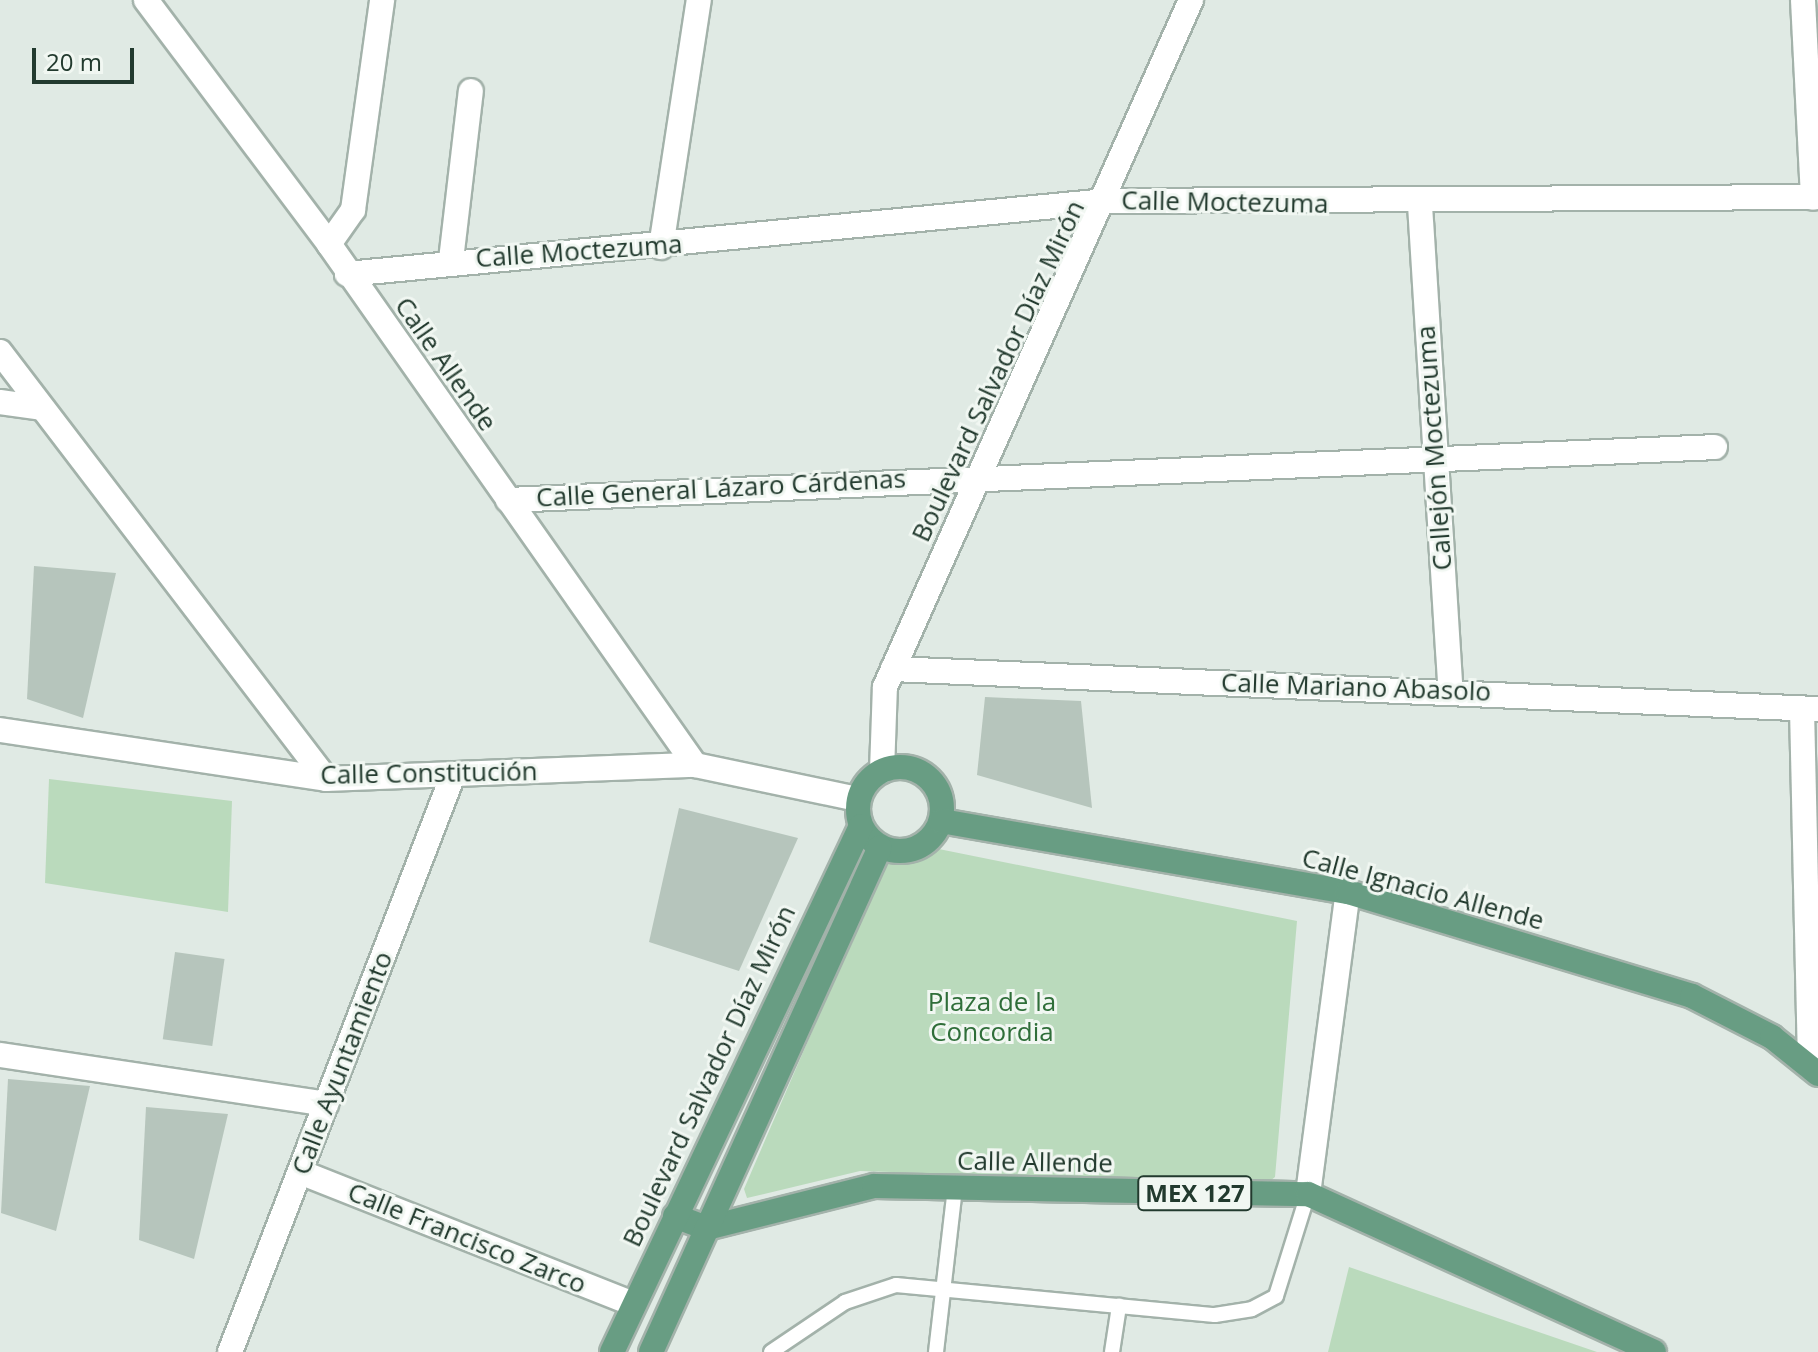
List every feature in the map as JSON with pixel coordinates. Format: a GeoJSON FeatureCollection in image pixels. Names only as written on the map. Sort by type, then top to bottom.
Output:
{"type":"FeatureCollection","features":[{"type":"Feature","properties":{"kind":"main road"},"geometry":{"type":"LineString","coordinates":[[882,771],[923,774],[940,796],[941,821],[919,847],[880,847],[861,826],[858,799],[882,771]]}},
{"type":"Feature","properties":{"kind":"main road","name":"Calle Ignacio Allende"},"geometry":{"type":"LineString","coordinates":[[941,821],[1348,892],[1692,996],[1772,1037],[1814,1071]]}},
{"type":"Feature","properties":{"kind":"main road","name":"Boulevard Salvador Díaz Mirón"},"geometry":{"type":"LineString","coordinates":[[612,1352],[861,826]]}},
{"type":"Feature","properties":{"kind":"main road"},"geometry":{"type":"LineString","coordinates":[[651,1352],[880,847]]}},
{"type":"Feature","properties":{"kind":"main road","name":"Calle Allende"},"geometry":{"type":"LineString","coordinates":[[707,1228],[874,1186],[1308,1194],[1654,1352]]}},
{"type":"Feature","properties":{"kind":"main road"},"geometry":{"type":"LineString","coordinates":[[675,1216],[707,1228]]}},
{"type":"Feature","properties":{"kind":"street","name":"Calle Allende"},"geometry":{"type":"LineString","coordinates":[[146,0],[329,244],[347,274],[695,765]]}},
{"type":"Feature","properties":{"kind":"street"},"geometry":{"type":"LineString","coordinates":[[329,244],[353,210],[382,0]]}},
{"type":"Feature","properties":{"kind":"street"},"geometry":{"type":"LineString","coordinates":[[661,247],[699,0]]}},
{"type":"Feature","properties":{"kind":"street","name":"Boulevard Salvador Díaz Mirón"},"geometry":{"type":"LineString","coordinates":[[882,771],[885,687],[1106,201],[1191,0]]}},
{"type":"Feature","properties":{"kind":"street"},"geometry":{"type":"LineString","coordinates":[[1803,0],[1815,198]]}},
{"type":"Feature","properties":{"kind":"street"},"geometry":{"type":"LineString","coordinates":[[451,260],[471,91]]}},
{"type":"Feature","properties":{"kind":"street","name":"Calle Moctezuma"},"geometry":{"type":"LineString","coordinates":[[347,274],[451,260],[661,247],[1106,201],[1420,205],[1815,198]]}},
{"type":"Feature","properties":{"kind":"street","name":"Callejón Moctezuma"},"geometry":{"type":"LineString","coordinates":[[1420,205],[1432,456],[1451,691]]}},
{"type":"Feature","properties":{"kind":"street"},"geometry":{"type":"LineString","coordinates":[[0,352],[326,779]]}},
{"type":"Feature","properties":{"kind":"street"},"geometry":{"type":"LineString","coordinates":[[0,402],[42,408]]}},
{"type":"Feature","properties":{"kind":"street"},"geometry":{"type":"LineString","coordinates":[[981,474],[1715,447]]}},
{"type":"Feature","properties":{"kind":"street","name":"Calle General Lázaro Cárdenas"},"geometry":{"type":"LineString","coordinates":[[508,500],[981,474]]}},
{"type":"Feature","properties":{"kind":"street","name":"Calle Mariano Abasolo"},"geometry":{"type":"LineString","coordinates":[[893,669],[1810,709]]}},
{"type":"Feature","properties":{"kind":"street"},"geometry":{"type":"LineString","coordinates":[[1810,709],[1814,1071]]}},
{"type":"Feature","properties":{"kind":"street","name":"Calle Constitución"},"geometry":{"type":"LineString","coordinates":[[0,730],[326,779],[695,765],[858,799]]}},
{"type":"Feature","properties":{"kind":"street","name":"Calle Ayuntamiento"},"geometry":{"type":"LineString","coordinates":[[230,1352],[453,775]]}},
{"type":"Feature","properties":{"kind":"street"},"geometry":{"type":"LineString","coordinates":[[1308,1194],[1348,892]]}},
{"type":"Feature","properties":{"kind":"street"},"geometry":{"type":"LineString","coordinates":[[0,1055],[326,1104]]}},
{"type":"Feature","properties":{"kind":"street","name":"Calle Francisco Zarco"},"geometry":{"type":"LineString","coordinates":[[300,1172],[634,1304]]}},
{"type":"Feature","properties":{"kind":"lane"},"geometry":{"type":"LineString","coordinates":[[936,1352],[955,1188]]}},
{"type":"Feature","properties":{"kind":"lane"},"geometry":{"type":"LineString","coordinates":[[771,1352],[845,1302],[896,1285],[1215,1315],[1276,1296],[1308,1194]]}},
{"type":"Feature","properties":{"kind":"lane"},"geometry":{"type":"LineString","coordinates":[[1112,1352],[1119,1306]]}},
{"type":"Feature","properties":{"kind":"green space"},"geometry":{"type":"Polygon","coordinates":[[[49,779],[232,801],[228,912],[45,883],[49,779]]]}},
{"type":"Feature","properties":{"kind":"green space","name":"Plaza de la Concordia"},"geometry":{"type":"Polygon","coordinates":[[[914,844],[1297,921],[1275,1177],[1266,1184],[860,1171],[747,1198],[744,1189],[887,858],[914,844]]]}},
{"type":"Feature","properties":{"kind":"green space"},"geometry":{"type":"Polygon","coordinates":[[[1349,1267],[1597,1352],[1328,1352],[1349,1267]]]}},
{"type":"Feature","properties":{"kind":"building"},"geometry":{"type":"Polygon","coordinates":[[[34,566],[116,573],[83,718],[27,699],[34,566]]]}},
{"type":"Feature","properties":{"kind":"building"},"geometry":{"type":"Polygon","coordinates":[[[985,697],[1081,701],[1092,808],[977,775],[985,697]]]}},
{"type":"Feature","properties":{"kind":"building"},"geometry":{"type":"Polygon","coordinates":[[[679,808],[798,838],[739,971],[649,942],[679,808]]]}},
{"type":"Feature","properties":{"kind":"building"},"geometry":{"type":"Polygon","coordinates":[[[175,952],[225,959],[212,1046],[163,1039],[175,952]]]}},
{"type":"Feature","properties":{"kind":"building"},"geometry":{"type":"Polygon","coordinates":[[[8,1079],[90,1086],[56,1231],[1,1213],[8,1079]]]}},
{"type":"Feature","properties":{"kind":"building"},"geometry":{"type":"Polygon","coordinates":[[[146,1107],[228,1114],[194,1259],[139,1240],[146,1107]]]}}]}
